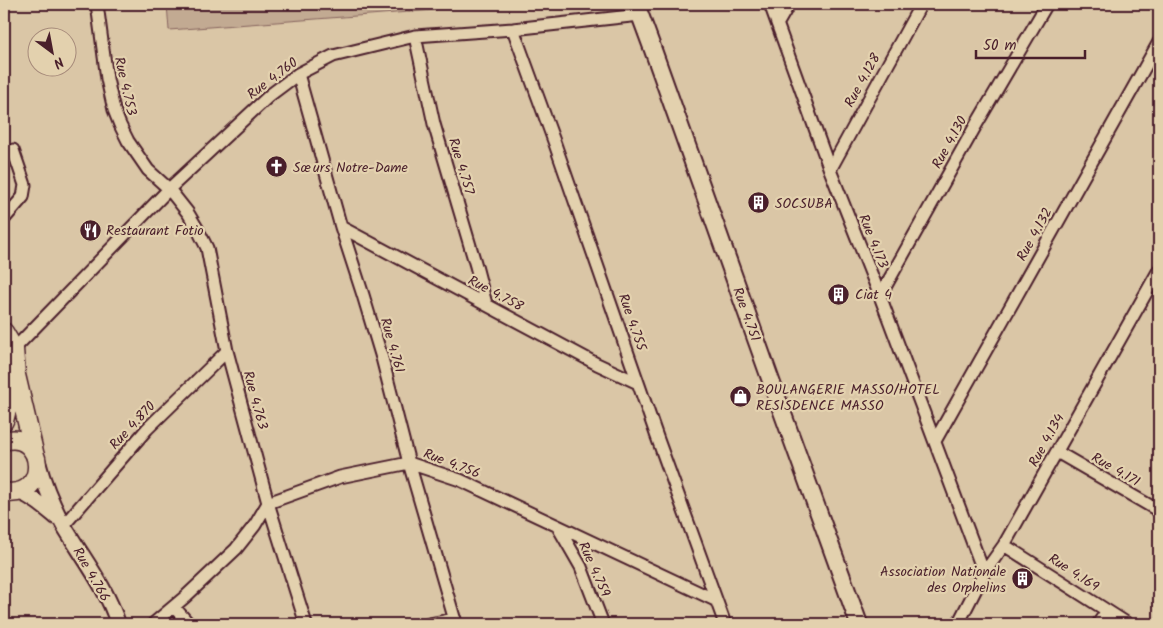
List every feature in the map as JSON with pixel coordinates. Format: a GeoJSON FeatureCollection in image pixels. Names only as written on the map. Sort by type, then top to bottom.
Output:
{"type":"FeatureCollection","features":[{"type":"Feature","properties":{"kind":"main road","name":"Rue 4.751"},"geometry":{"type":"LineString","coordinates":[[638,10],[859,624]]}},
{"type":"Feature","properties":{"kind":"main road"},"geometry":{"type":"LineString","coordinates":[[4,332],[14,349],[16,375],[38,468],[32,483],[26,488],[12,492],[4,500]]}},
{"type":"Feature","properties":{"kind":"main road"},"geometry":{"type":"LineString","coordinates":[[4,421],[16,375]]}},
{"type":"Feature","properties":{"kind":"main road"},"geometry":{"type":"LineString","coordinates":[[4,441],[16,440],[23,442],[29,446],[36,456]]}},
{"type":"Feature","properties":{"kind":"street","name":"Rue 4.753"},"geometry":{"type":"LineString","coordinates":[[97,4],[107,79],[114,110],[128,142],[148,170],[169,189]]}},
{"type":"Feature","properties":{"kind":"street","name":"Rue 4.173"},"geometry":{"type":"LineString","coordinates":[[770,4],[830,170],[880,296],[984,573]]}},
{"type":"Feature","properties":{"kind":"street"},"geometry":{"type":"LineString","coordinates":[[778,23],[789,4]]}},
{"type":"Feature","properties":{"kind":"street","name":"Rue 4.128"},"geometry":{"type":"LineString","coordinates":[[830,170],[921,4]]}},
{"type":"Feature","properties":{"kind":"street","name":"Rue 4.130"},"geometry":{"type":"LineString","coordinates":[[880,296],[976,125],[1047,4]]}},
{"type":"Feature","properties":{"kind":"street","name":"Rue 4.760"},"geometry":{"type":"LineString","coordinates":[[14,349],[169,189],[270,94],[298,74],[333,56],[415,36],[513,29],[638,10]]}},
{"type":"Feature","properties":{"kind":"street","name":"Rue 4.755"},"geometry":{"type":"LineString","coordinates":[[513,29],[725,624]]}},
{"type":"Feature","properties":{"kind":"street","name":"Rue 4.757"},"geometry":{"type":"LineString","coordinates":[[415,36],[434,124],[486,304]]}},
{"type":"Feature","properties":{"kind":"street","name":"Rue 4.132"},"geometry":{"type":"LineString","coordinates":[[935,441],[1159,42]]}},
{"type":"Feature","properties":{"kind":"street","name":"Rue 4.761"},"geometry":{"type":"LineString","coordinates":[[298,74],[341,227],[382,358],[409,463],[456,622]]}},
{"type":"Feature","properties":{"kind":"street"},"geometry":{"type":"LineString","coordinates":[[4,219],[23,197],[25,184],[12,150]]}},
{"type":"Feature","properties":{"kind":"street","name":"Rue 4.763"},"geometry":{"type":"LineString","coordinates":[[169,189],[188,213],[207,248],[227,351],[268,503],[306,624]]}},
{"type":"Feature","properties":{"kind":"street","name":"Rue 4.758"},"geometry":{"type":"LineString","coordinates":[[341,227],[597,364],[638,383]]}},
{"type":"Feature","properties":{"kind":"street","name":"Rue 4.134"},"geometry":{"type":"LineString","coordinates":[[958,624],[984,573],[1004,545],[1159,270]]}},
{"type":"Feature","properties":{"kind":"street","name":"Rue 4.870"},"geometry":{"type":"LineString","coordinates":[[64,525],[147,429],[227,351]]}},
{"type":"Feature","properties":{"kind":"street","name":"Rue 4.171"},"geometry":{"type":"LineString","coordinates":[[1057,452],[1159,512]]}},
{"type":"Feature","properties":{"kind":"street","name":"Rue 4.766"},"geometry":{"type":"LineString","coordinates":[[36,456],[44,485],[64,525],[103,589],[118,624]]}},
{"type":"Feature","properties":{"kind":"street","name":"Rue 4.756"},"geometry":{"type":"LineString","coordinates":[[268,503],[340,477],[409,463],[460,480],[715,600]]}},
{"type":"Feature","properties":{"kind":"street","name":"Rue 4.766"},"geometry":{"type":"LineString","coordinates":[[12,492],[31,497],[64,525]]}},
{"type":"Feature","properties":{"kind":"street"},"geometry":{"type":"LineString","coordinates":[[153,624],[236,549],[255,525],[268,503]]}},
{"type":"Feature","properties":{"kind":"street","name":"Rue 4.759"},"geometry":{"type":"LineString","coordinates":[[558,526],[582,567],[603,624]]}},
{"type":"Feature","properties":{"kind":"street","name":"Rue 4.169"},"geometry":{"type":"LineString","coordinates":[[1004,545],[1128,624]]}},
{"type":"Feature","properties":{"kind":"street"},"geometry":{"type":"LineString","coordinates":[[174,607],[188,624]]}},
{"type":"Feature","properties":{"kind":"street"},"geometry":{"type":"LineString","coordinates":[[1098,624],[1107,611]]}},
{"type":"Feature","properties":{"kind":"street"},"geometry":{"type":"LineString","coordinates":[[429,624],[456,622]]}},
{"type":"Feature","properties":{"kind":"shaded area"},"geometry":{"type":"Polygon","coordinates":[[[167,4],[436,4],[436,10],[169,30],[167,4]]]}},
{"type":"Feature","properties":{"kind":"place","name":"Sœurs Notre-Dame"},"geometry":{"type":"Point","coordinates":[277,167]}},
{"type":"Feature","properties":{"kind":"place","name":"SOCSUBA"},"geometry":{"type":"Point","coordinates":[759,203]}},
{"type":"Feature","properties":{"kind":"place","name":"Restaurant Fotio"},"geometry":{"type":"Point","coordinates":[90,230]}},
{"type":"Feature","properties":{"kind":"place","name":"Ciat 4"},"geometry":{"type":"Point","coordinates":[839,294]}},
{"type":"Feature","properties":{"kind":"place","name":"BOULANGERIE MASSO/HOTEL RESISDENCE MASSO"},"geometry":{"type":"Point","coordinates":[740,397]}},
{"type":"Feature","properties":{"kind":"place","name":"Association Nationale des Orphelins"},"geometry":{"type":"Point","coordinates":[1022,579]}}]}
